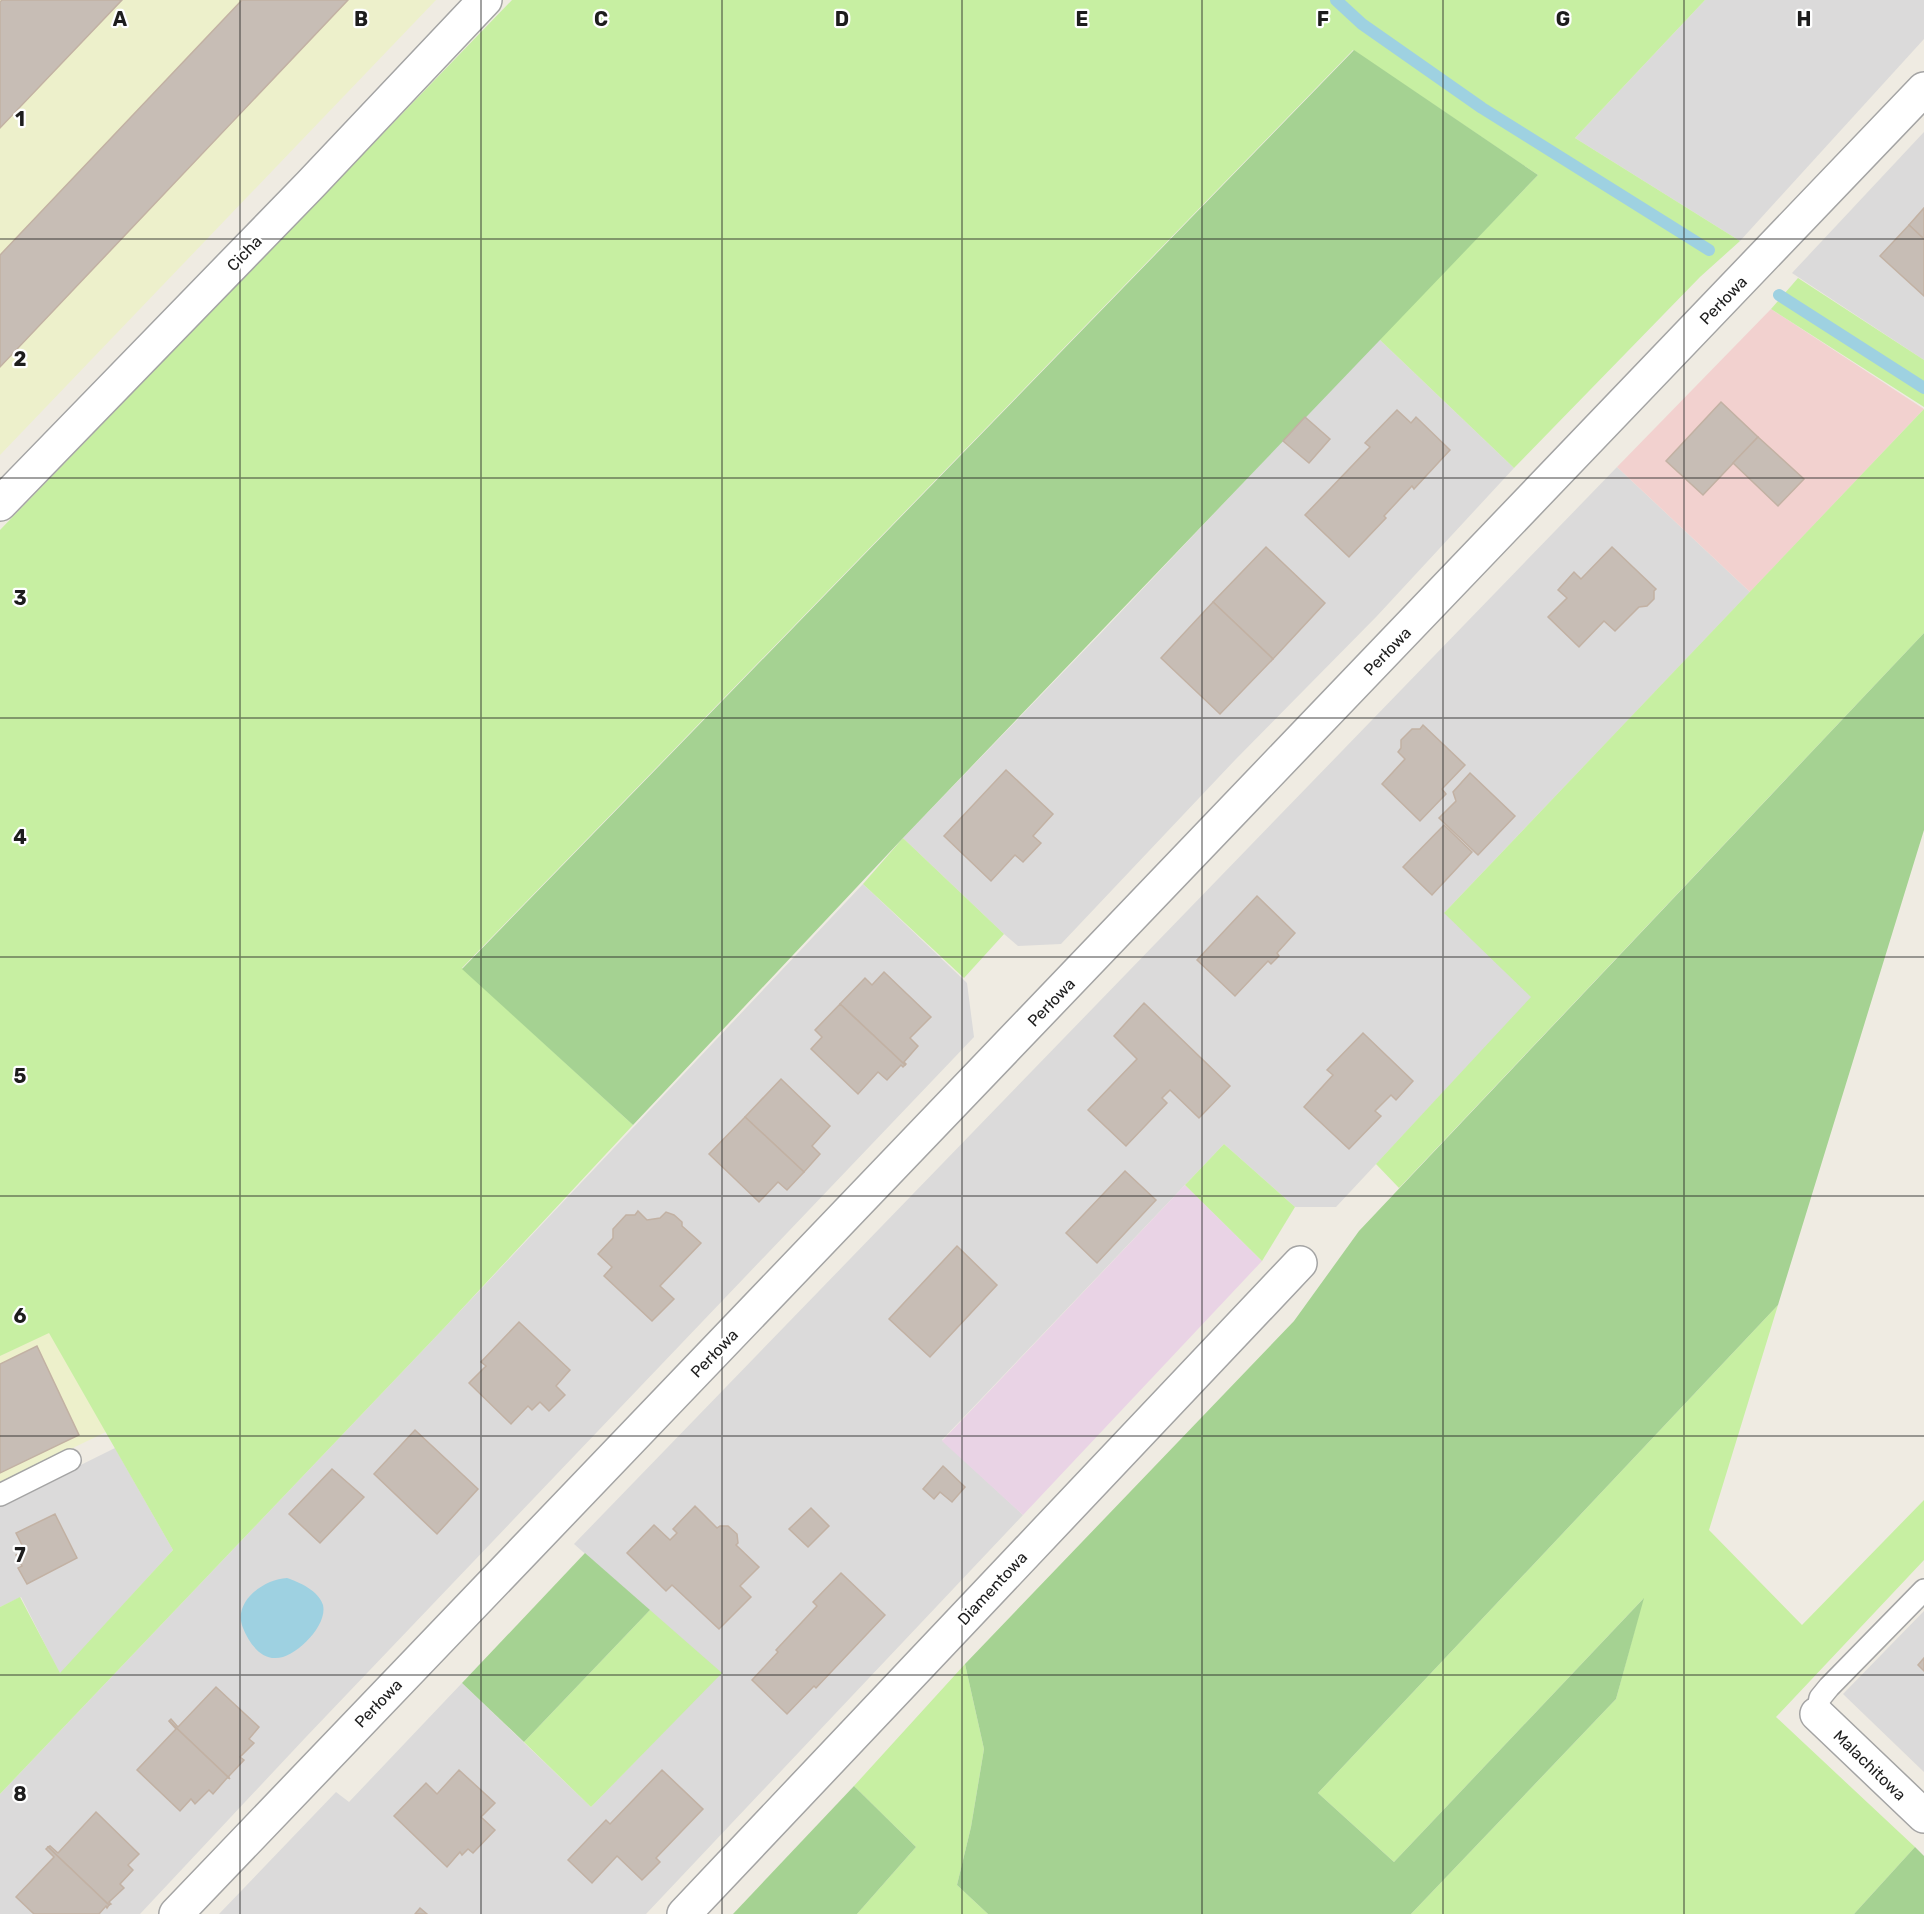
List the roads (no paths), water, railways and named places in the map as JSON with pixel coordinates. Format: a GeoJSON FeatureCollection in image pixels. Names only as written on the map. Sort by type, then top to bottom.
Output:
{"type":"FeatureCollection","features":[{"type":"Feature","properties":{"kind":"street","name":"Cicha"},"geometry":{"type":"LineString","coordinates":[[0,504],[310,185],[485,0]]}},
{"type":"Feature","properties":{"kind":"street","name":"Perłowa"},"geometry":{"type":"LineString","coordinates":[[176,1914],[1924,89]]}},
{"type":"Feature","properties":{"kind":"street","name":"Diamentowa"},"geometry":{"type":"LineString","coordinates":[[684,1914],[1300,1263]]}},
{"type":"Feature","properties":{"kind":"street","name":"Malachitowa"},"geometry":{"type":"LineString","coordinates":[[1817,1714],[1924,1816]]}},
{"type":"Feature","properties":{"kind":"lane"},"geometry":{"type":"LineString","coordinates":[[0,1495],[70,1460]]}},
{"type":"Feature","properties":{"kind":"lane"},"geometry":{"type":"LineString","coordinates":[[1817,1714],[1820,1698],[1829,1687],[1924,1590]]}},
{"type":"Feature","properties":{"kind":"water"},"geometry":{"type":"Polygon","coordinates":[[[287,1578],[313,1591],[321,1600],[323,1613],[315,1631],[300,1647],[283,1657],[269,1657],[259,1652],[248,1638],[243,1628],[242,1609],[246,1601],[260,1587],[278,1579],[287,1578]]]}},
{"type":"Feature","properties":{"kind":"waterway"},"geometry":{"type":"LineString","coordinates":[[1336,0],[1362,24],[1482,108],[1709,250]]}},
{"type":"Feature","properties":{"kind":"waterway"},"geometry":{"type":"LineString","coordinates":[[1779,295],[1924,388]]}}]}
